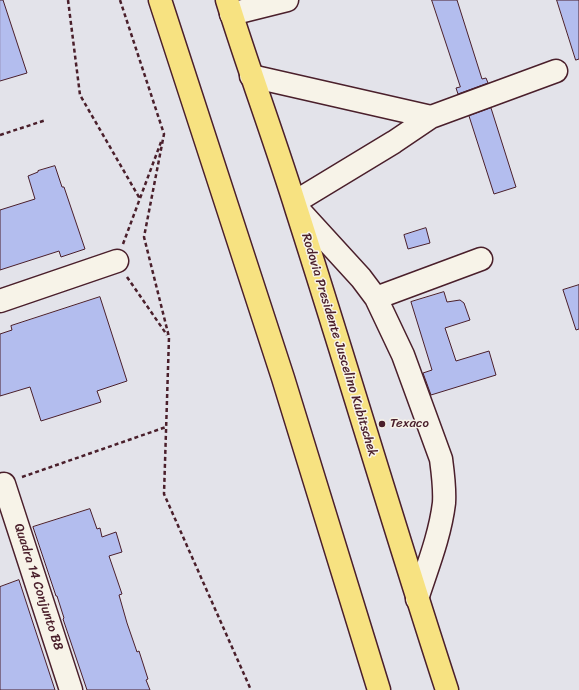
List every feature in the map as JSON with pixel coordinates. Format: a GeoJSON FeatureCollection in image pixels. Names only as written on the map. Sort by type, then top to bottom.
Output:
{"type":"FeatureCollection","features":[{"type":"Feature","properties":{"kind":"highway"},"geometry":{"type":"LineString","coordinates":[[160,0],[283,378],[379,690]]}},
{"type":"Feature","properties":{"kind":"highway","name":"Rodovia Presidente Juscelino Kubitschek"},"geometry":{"type":"LineString","coordinates":[[229,7],[251,76],[296,205],[417,599],[447,690]]}},
{"type":"Feature","properties":{"kind":"street"},"geometry":{"type":"LineString","coordinates":[[229,7],[287,0]]}},
{"type":"Feature","properties":{"kind":"street"},"geometry":{"type":"LineString","coordinates":[[417,599],[438,533],[444,502],[444,478],[441,459],[403,354],[376,298],[361,278],[296,205],[431,117],[556,71]]}},
{"type":"Feature","properties":{"kind":"street"},"geometry":{"type":"LineString","coordinates":[[251,76],[431,117]]}},
{"type":"Feature","properties":{"kind":"street"},"geometry":{"type":"LineString","coordinates":[[376,298],[481,259]]}},
{"type":"Feature","properties":{"kind":"street"},"geometry":{"type":"LineString","coordinates":[[0,301],[117,261]]}},
{"type":"Feature","properties":{"kind":"street","name":"Quadra 14 Conjunto B8"},"geometry":{"type":"LineString","coordinates":[[2,484],[72,690]]}},
{"type":"Feature","properties":{"kind":"path"},"geometry":{"type":"LineString","coordinates":[[68,0],[80,95],[140,199]]}},
{"type":"Feature","properties":{"kind":"path"},"geometry":{"type":"LineString","coordinates":[[120,0],[164,134],[144,237],[169,337],[164,494],[251,690]]}},
{"type":"Feature","properties":{"kind":"path"},"geometry":{"type":"LineString","coordinates":[[0,135],[46,120]]}},
{"type":"Feature","properties":{"kind":"path"},"geometry":{"type":"LineString","coordinates":[[164,134],[117,261],[169,337]]}},
{"type":"Feature","properties":{"kind":"path"},"geometry":{"type":"LineString","coordinates":[[2,484],[166,427]]}},
{"type":"Feature","properties":{"kind":"building"},"geometry":{"type":"Polygon","coordinates":[[[0,0],[3,0],[27,73],[0,81],[0,0]]]}},
{"type":"Feature","properties":{"kind":"building"},"geometry":{"type":"Polygon","coordinates":[[[432,0],[457,0],[482,79],[486,78],[488,83],[458,94],[456,88],[460,87],[432,0]]]}},
{"type":"Feature","properties":{"kind":"building"},"geometry":{"type":"Polygon","coordinates":[[[557,0],[579,0],[579,59],[576,60],[557,0]]]}},
{"type":"Feature","properties":{"kind":"building"},"geometry":{"type":"Polygon","coordinates":[[[491,108],[516,187],[494,194],[469,116],[491,108]]]}},
{"type":"Feature","properties":{"kind":"building"},"geometry":{"type":"Polygon","coordinates":[[[55,166],[62,187],[64,187],[85,249],[61,257],[59,251],[0,270],[0,210],[35,199],[28,176],[38,171],[55,166]]]}},
{"type":"Feature","properties":{"kind":"building"},"geometry":{"type":"Polygon","coordinates":[[[426,228],[430,243],[408,249],[404,235],[426,228]]]}},
{"type":"Feature","properties":{"kind":"building"},"geometry":{"type":"Polygon","coordinates":[[[579,285],[579,329],[576,330],[563,290],[579,285]]]}},
{"type":"Feature","properties":{"kind":"building"},"geometry":{"type":"Polygon","coordinates":[[[444,292],[447,302],[460,300],[464,303],[470,320],[445,328],[456,361],[489,351],[496,375],[431,395],[423,373],[432,370],[411,302],[444,292]]]}},
{"type":"Feature","properties":{"kind":"building"},"geometry":{"type":"Polygon","coordinates":[[[100,297],[127,381],[97,391],[101,402],[41,421],[30,387],[0,396],[0,334],[12,330],[11,326],[100,297]]]}},
{"type":"Feature","properties":{"kind":"building"},"geometry":{"type":"Polygon","coordinates":[[[90,509],[97,529],[100,528],[102,537],[116,532],[122,552],[109,556],[122,594],[119,595],[127,623],[137,652],[139,651],[150,690],[87,690],[63,619],[64,618],[57,596],[33,527],[90,509]]]}},
{"type":"Feature","properties":{"kind":"building"},"geometry":{"type":"Polygon","coordinates":[[[19,580],[55,690],[0,690],[0,587],[19,580]]]}},
{"type":"Feature","properties":{"kind":"place","name":"Texaco"},"geometry":{"type":"Point","coordinates":[382,424]}}]}
